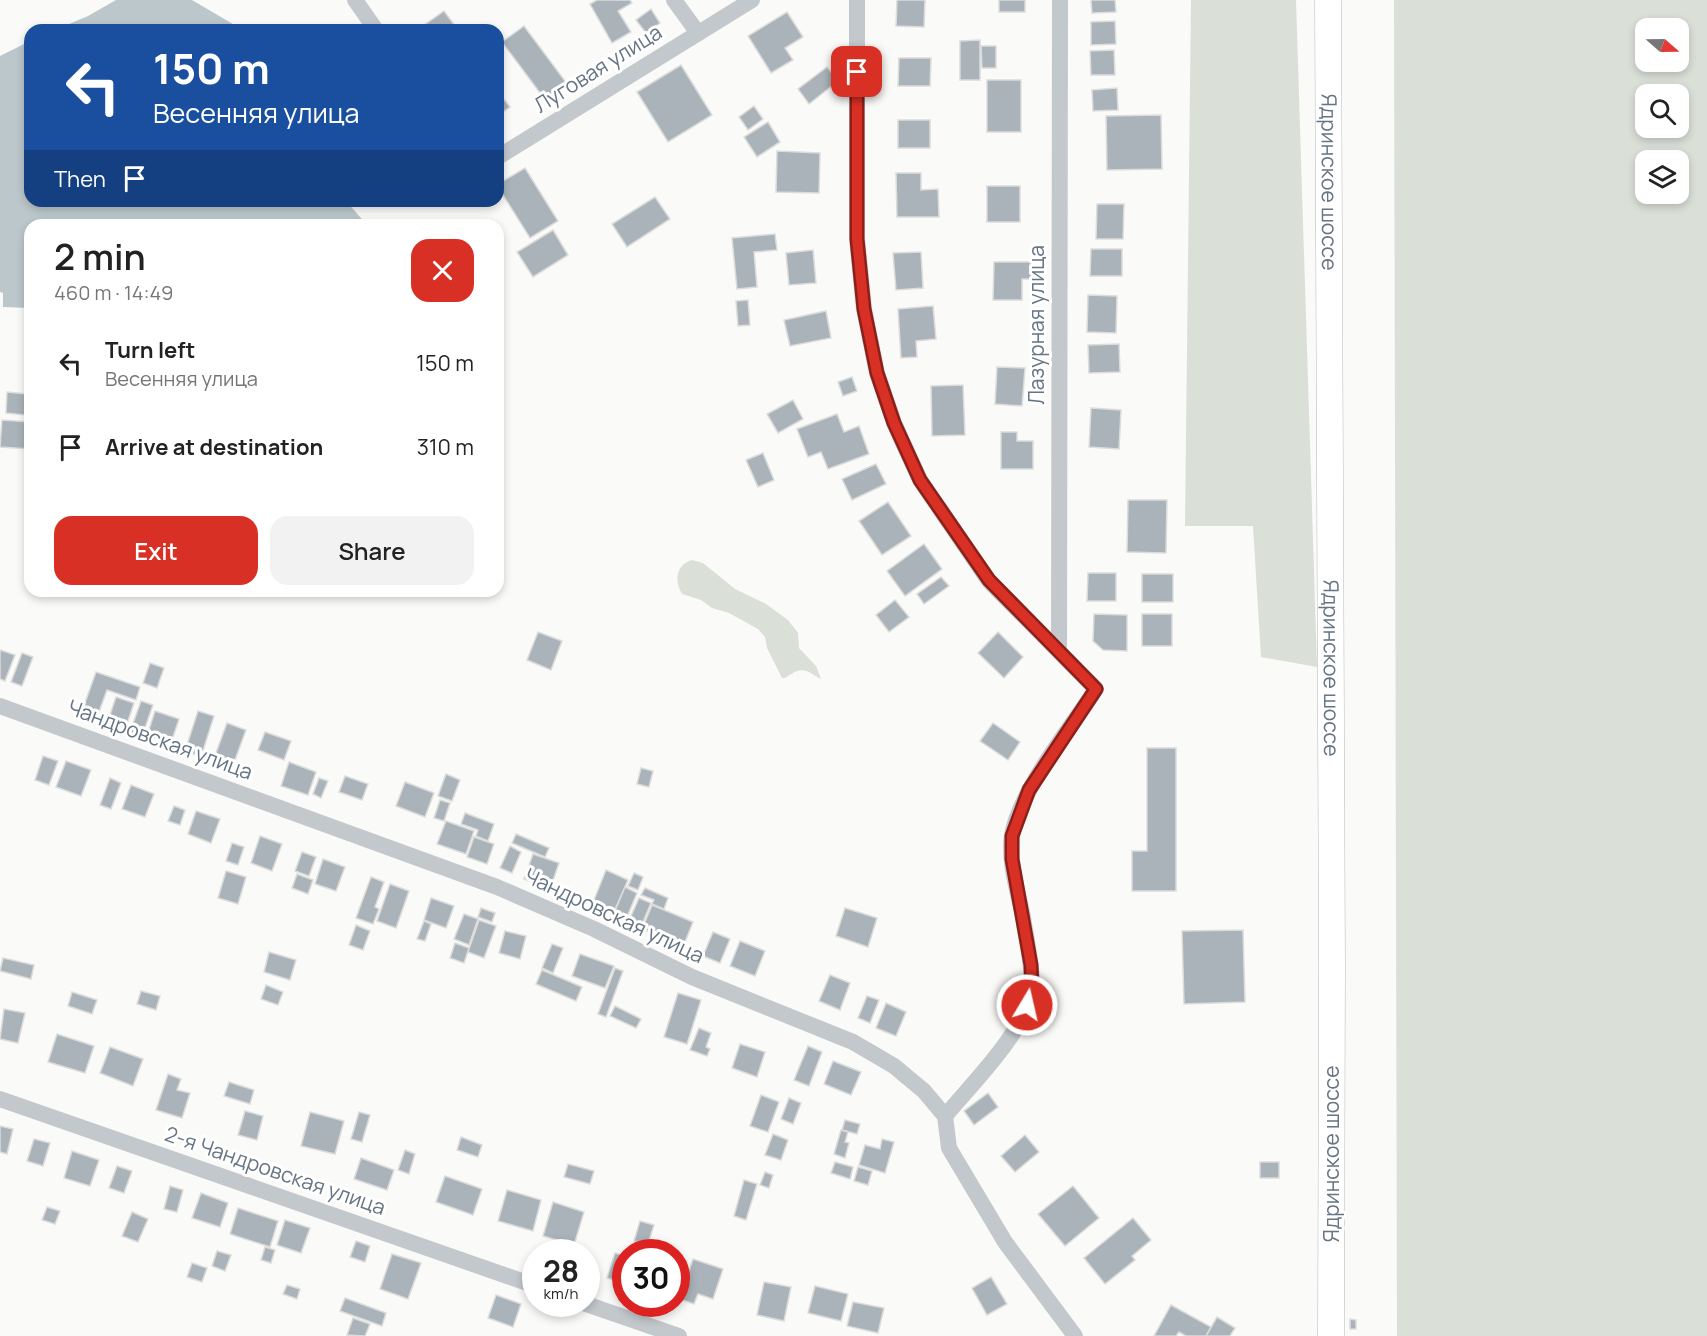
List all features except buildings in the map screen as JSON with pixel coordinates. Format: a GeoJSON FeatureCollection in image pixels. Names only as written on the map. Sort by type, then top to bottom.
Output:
{"type":"FeatureCollection","features":[{"type":"Feature","properties":{"kind":"main road","name":"Ядринское шоссе"},"geometry":{"type":"LineString","coordinates":[[1328,0],[1332,954],[1331,1336]]}},
{"type":"Feature","properties":{"kind":"street"},"geometry":{"type":"LineString","coordinates":[[355,0],[372,24]]}},
{"type":"Feature","properties":{"kind":"street"},"geometry":{"type":"LineString","coordinates":[[674,0],[698,33]]}},
{"type":"Feature","properties":{"kind":"street","name":"Луговая улица"},"geometry":{"type":"LineString","coordinates":[[504,153],[752,0]]}},
{"type":"Feature","properties":{"kind":"street"},"geometry":{"type":"LineString","coordinates":[[857,0],[857,239],[864,309],[877,373],[894,423],[920,480],[989,580],[1096,689],[1029,790],[1012,836],[1012,859],[1031,965],[1032,987],[1027,1005],[1016,1031],[945,1116],[949,1148],[1005,1242],[1075,1336]]}},
{"type":"Feature","properties":{"kind":"street","name":"Лазурная улица"},"geometry":{"type":"LineString","coordinates":[[1059,0],[1059,650]]}},
{"type":"Feature","properties":{"kind":"street","name":"Чандровская улица"},"geometry":{"type":"LineString","coordinates":[[0,706],[492,885],[594,928],[692,977],[853,1042],[902,1072],[924,1091],[945,1116]]}},
{"type":"Feature","properties":{"kind":"street","name":"2-я Чандровская улица"},"geometry":{"type":"LineString","coordinates":[[0,1099],[522,1281]]}},
{"type":"Feature","properties":{"kind":"street"},"geometry":{"type":"LineString","coordinates":[[600,1309],[679,1336]]}},
{"type":"Feature","properties":{"kind":"shaded area"},"geometry":{"type":"Polygon","coordinates":[[[116,0],[192,0],[233,24],[69,24],[116,0]]]}},
{"type":"Feature","properties":{"kind":"shaded area"},"geometry":{"type":"Polygon","coordinates":[[[1191,0],[1296,0],[1317,667],[1261,657],[1253,526],[1185,526],[1191,0]]]}},
{"type":"Feature","properties":{"kind":"shaded area"},"geometry":{"type":"Polygon","coordinates":[[[1394,0],[1707,0],[1707,1336],[1397,1336],[1394,0]]]}},
{"type":"Feature","properties":{"kind":"shaded area"},"geometry":{"type":"Polygon","coordinates":[[[24,44],[24,207],[351,207],[362,219],[24,219],[24,308],[3,307],[3,293],[0,292],[0,56],[24,44]]]}},
{"type":"Feature","properties":{"kind":"shaded area"},"geometry":{"type":"Polygon","coordinates":[[[692,560],[703,563],[735,589],[766,604],[788,620],[798,633],[799,648],[816,666],[821,679],[803,670],[782,678],[767,648],[765,637],[758,629],[729,613],[712,608],[701,600],[682,594],[679,589],[678,574],[683,565],[692,560]]]}},
{"type":"Feature","properties":{"kind":"route"},"geometry":{"type":"LineString","coordinates":[[857,72],[857,239],[864,309],[877,373],[894,423],[920,480],[989,580],[1096,689],[1029,790],[1012,836],[1012,859],[1031,965],[1032,987],[1027,1005]]}}]}
